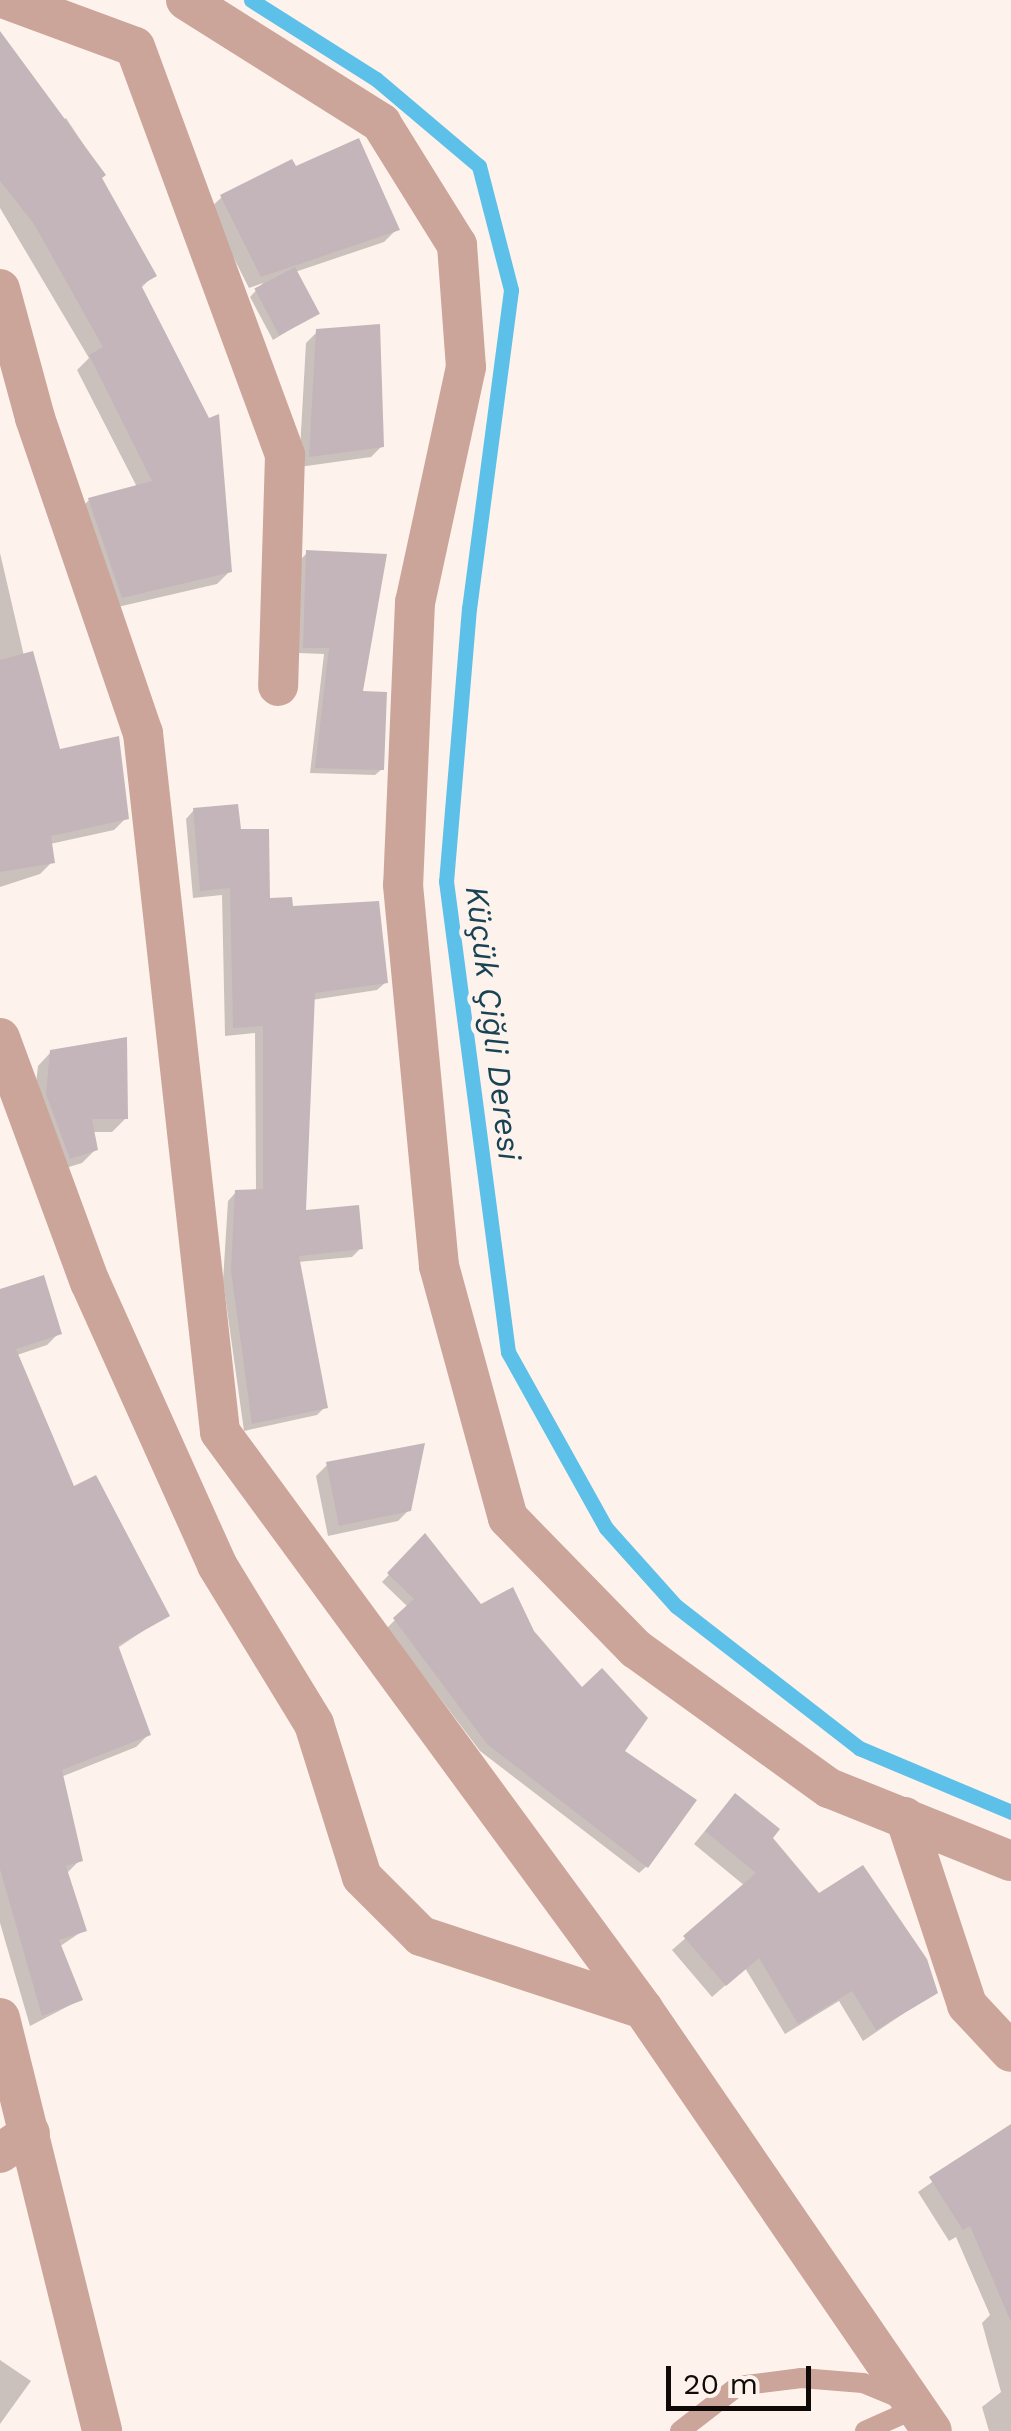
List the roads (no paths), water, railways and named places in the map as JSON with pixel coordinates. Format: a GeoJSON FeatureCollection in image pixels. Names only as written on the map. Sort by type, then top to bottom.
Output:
{"type":"FeatureCollection","features":[{"type":"Feature","properties":{"kind":"street"},"geometry":{"type":"LineString","coordinates":[[8,0],[135,47],[284,455],[278,686]]}},
{"type":"Feature","properties":{"kind":"street"},"geometry":{"type":"LineString","coordinates":[[186,0],[381,123],[458,245],[466,367],[415,602],[402,885],[439,1266],[508,1518],[636,1649],[828,1788],[1011,1861]]}},
{"type":"Feature","properties":{"kind":"street"},"geometry":{"type":"LineString","coordinates":[[0,289],[34,418],[144,732],[220,1432],[643,2009],[921,2423]]}},
{"type":"Feature","properties":{"kind":"street"},"geometry":{"type":"LineString","coordinates":[[0,1038],[90,1282],[217,1565],[314,1724],[362,1877],[421,1936],[643,2009]]}},
{"type":"Feature","properties":{"kind":"street"},"geometry":{"type":"LineString","coordinates":[[905,1818],[967,2005],[1011,2052]]}},
{"type":"Feature","properties":{"kind":"street"},"geometry":{"type":"LineString","coordinates":[[0,2018],[15,2143],[99,2428]]}},
{"type":"Feature","properties":{"kind":"lane"},"geometry":{"type":"LineString","coordinates":[[680,2431],[738,2386],[801,2378],[863,2383],[921,2423]]}},
{"type":"Feature","properties":{"kind":"lane"},"geometry":{"type":"LineString","coordinates":[[864,2431],[921,2423]]}},
{"type":"Feature","properties":{"kind":"waterway","name":"Küçük Çiğli Deresi"},"geometry":{"type":"LineString","coordinates":[[251,0],[376,79],[479,166],[511,290],[469,608],[446,881],[508,1352],[606,1528],[676,1606],[859,1748],[1011,1812]]}}]}
